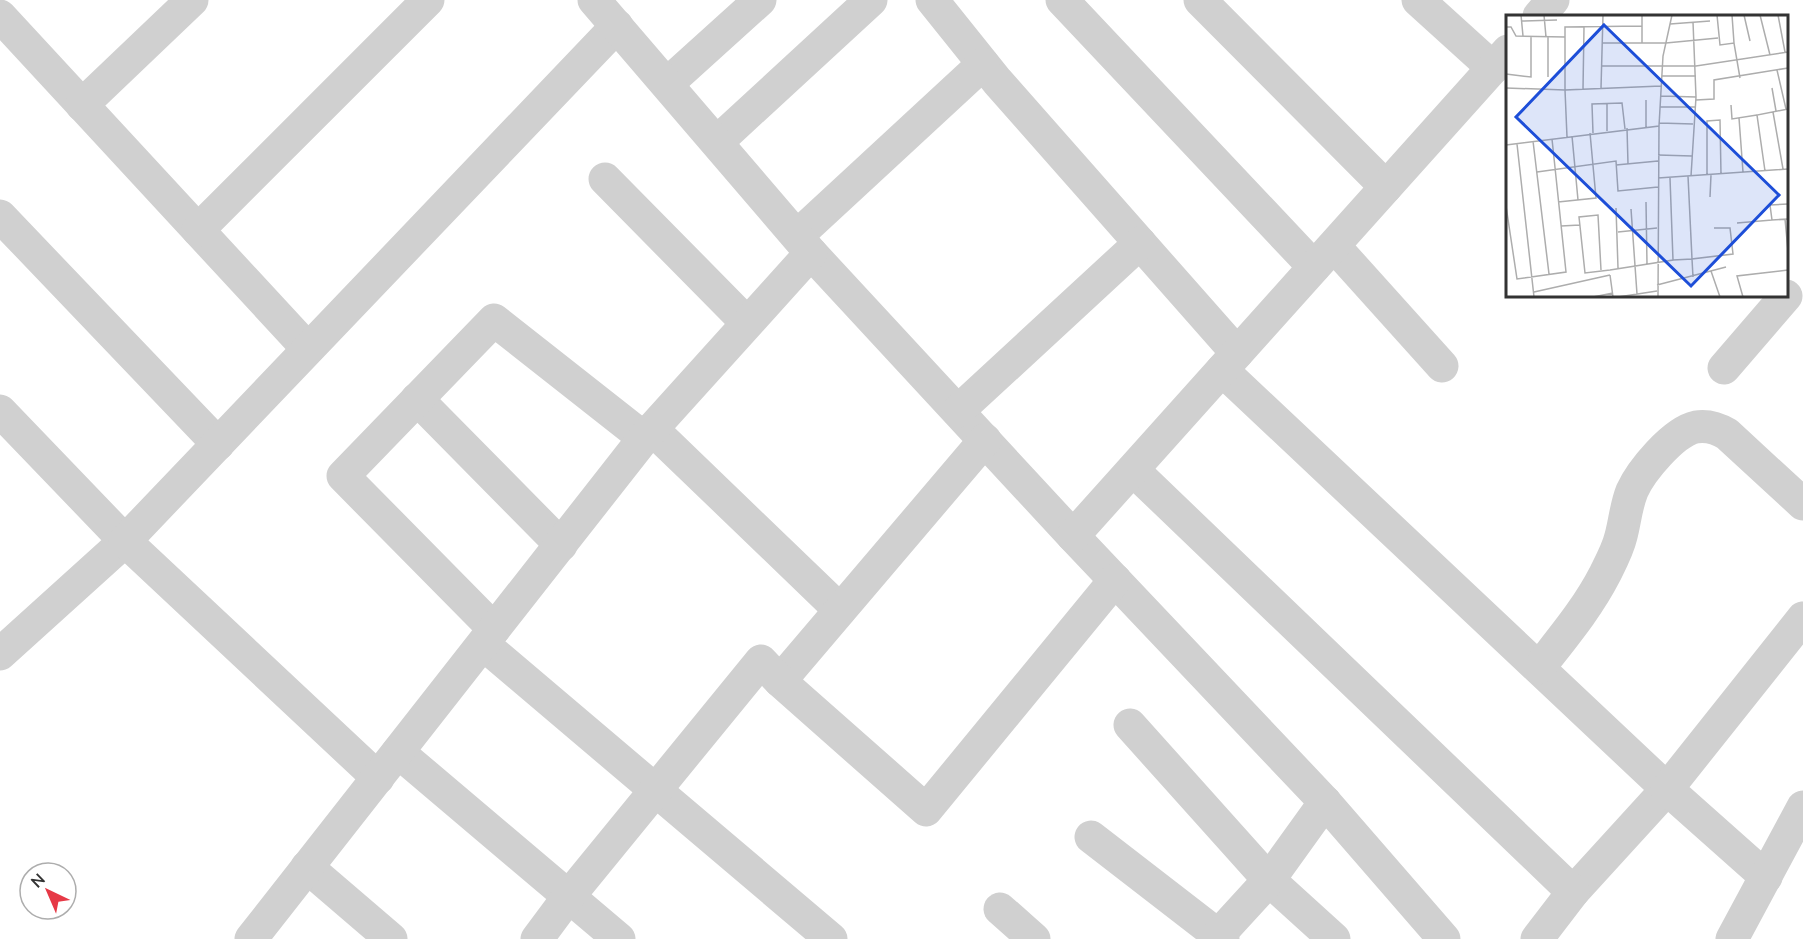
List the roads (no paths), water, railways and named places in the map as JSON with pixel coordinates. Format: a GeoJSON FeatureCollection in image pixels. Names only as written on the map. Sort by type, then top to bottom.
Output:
{"type":"FeatureCollection","features":[{"type":"Feature","properties":{"kind":"street"},"geometry":{"type":"LineString","coordinates":[[12,0],[0,14],[308,349]]}},
{"type":"Feature","properties":{"kind":"street"},"geometry":{"type":"LineString","coordinates":[[82,105],[192,0]]}},
{"type":"Feature","properties":{"kind":"street"},"geometry":{"type":"LineString","coordinates":[[198,230],[428,0]]}},
{"type":"Feature","properties":{"kind":"street"},"geometry":{"type":"LineString","coordinates":[[594,0],[804,244],[1073,536],[1325,802],[1444,939]]}},
{"type":"Feature","properties":{"kind":"street"},"geometry":{"type":"LineString","coordinates":[[667,84],[760,0]]}},
{"type":"Feature","properties":{"kind":"street"},"geometry":{"type":"LineString","coordinates":[[717,142],[871,0]]}},
{"type":"Feature","properties":{"kind":"street"},"geometry":{"type":"LineString","coordinates":[[932,0],[983,64],[1140,243],[1230,362],[1539,668],[1766,877]]}},
{"type":"Feature","properties":{"kind":"street"},"geometry":{"type":"LineString","coordinates":[[1062,0],[1324,256],[1442,366]]}},
{"type":"Feature","properties":{"kind":"street"},"geometry":{"type":"LineString","coordinates":[[1200,0],[1386,187]]}},
{"type":"Feature","properties":{"kind":"street"},"geometry":{"type":"LineString","coordinates":[[1073,536],[1500,59],[1418,0]]}},
{"type":"Feature","properties":{"kind":"street"},"geometry":{"type":"LineString","coordinates":[[1540,15],[1553,0]]}},
{"type":"Feature","properties":{"kind":"street"},"geometry":{"type":"LineString","coordinates":[[0,654],[125,541],[617,26]]}},
{"type":"Feature","properties":{"kind":"street"},"geometry":{"type":"LineString","coordinates":[[251,939],[648,434],[747,323],[804,244],[983,64]]}},
{"type":"Feature","properties":{"kind":"street"},"geometry":{"type":"LineString","coordinates":[[605,179],[747,323]]}},
{"type":"Feature","properties":{"kind":"street"},"geometry":{"type":"LineString","coordinates":[[0,216],[218,444]]}},
{"type":"Feature","properties":{"kind":"street"},"geometry":{"type":"LineString","coordinates":[[958,411],[1140,243]]}},
{"type":"Feature","properties":{"kind":"street"},"geometry":{"type":"LineString","coordinates":[[1788,293],[1803,275]]}},
{"type":"Feature","properties":{"kind":"street"},"geometry":{"type":"LineString","coordinates":[[1724,368],[1784,297]]}},
{"type":"Feature","properties":{"kind":"street"},"geometry":{"type":"LineString","coordinates":[[831,939],[657,791],[489,637],[343,476],[494,320],[648,434],[840,610]]}},
{"type":"Feature","properties":{"kind":"street"},"geometry":{"type":"LineString","coordinates":[[417,399],[561,545]]}},
{"type":"Feature","properties":{"kind":"street"},"geometry":{"type":"LineString","coordinates":[[0,411],[125,541],[378,778]]}},
{"type":"Feature","properties":{"kind":"street"},"geometry":{"type":"LineString","coordinates":[[1539,668],[1585,610],[1596,591],[1621,535],[1626,508],[1633,489],[1653,460],[1683,433],[1695,427],[1710,426],[1727,434],[1803,504]]}},
{"type":"Feature","properties":{"kind":"street"},"geometry":{"type":"LineString","coordinates":[[780,681],[985,440]]}},
{"type":"Feature","properties":{"kind":"street"},"geometry":{"type":"LineString","coordinates":[[1133,470],[1573,892]]}},
{"type":"Feature","properties":{"kind":"street"},"geometry":{"type":"LineString","coordinates":[[537,939],[569,896],[761,661],[780,681],[926,810],[1115,580]]}},
{"type":"Feature","properties":{"kind":"street"},"geometry":{"type":"LineString","coordinates":[[1537,939],[1573,892],[1668,789],[1803,618]]}},
{"type":"Feature","properties":{"kind":"street"},"geometry":{"type":"LineString","coordinates":[[1130,725],[1269,880],[1334,939]]}},
{"type":"Feature","properties":{"kind":"street"},"geometry":{"type":"LineString","coordinates":[[398,752],[620,939]]}},
{"type":"Feature","properties":{"kind":"street"},"geometry":{"type":"LineString","coordinates":[[1091,837],[1219,938],[1269,880],[1325,802]]}},
{"type":"Feature","properties":{"kind":"street"},"geometry":{"type":"LineString","coordinates":[[1732,939],[1803,807]]}},
{"type":"Feature","properties":{"kind":"street"},"geometry":{"type":"LineString","coordinates":[[307,867],[391,939]]}},
{"type":"Feature","properties":{"kind":"street"},"geometry":{"type":"LineString","coordinates":[[1000,909],[1034,939]]}}]}
